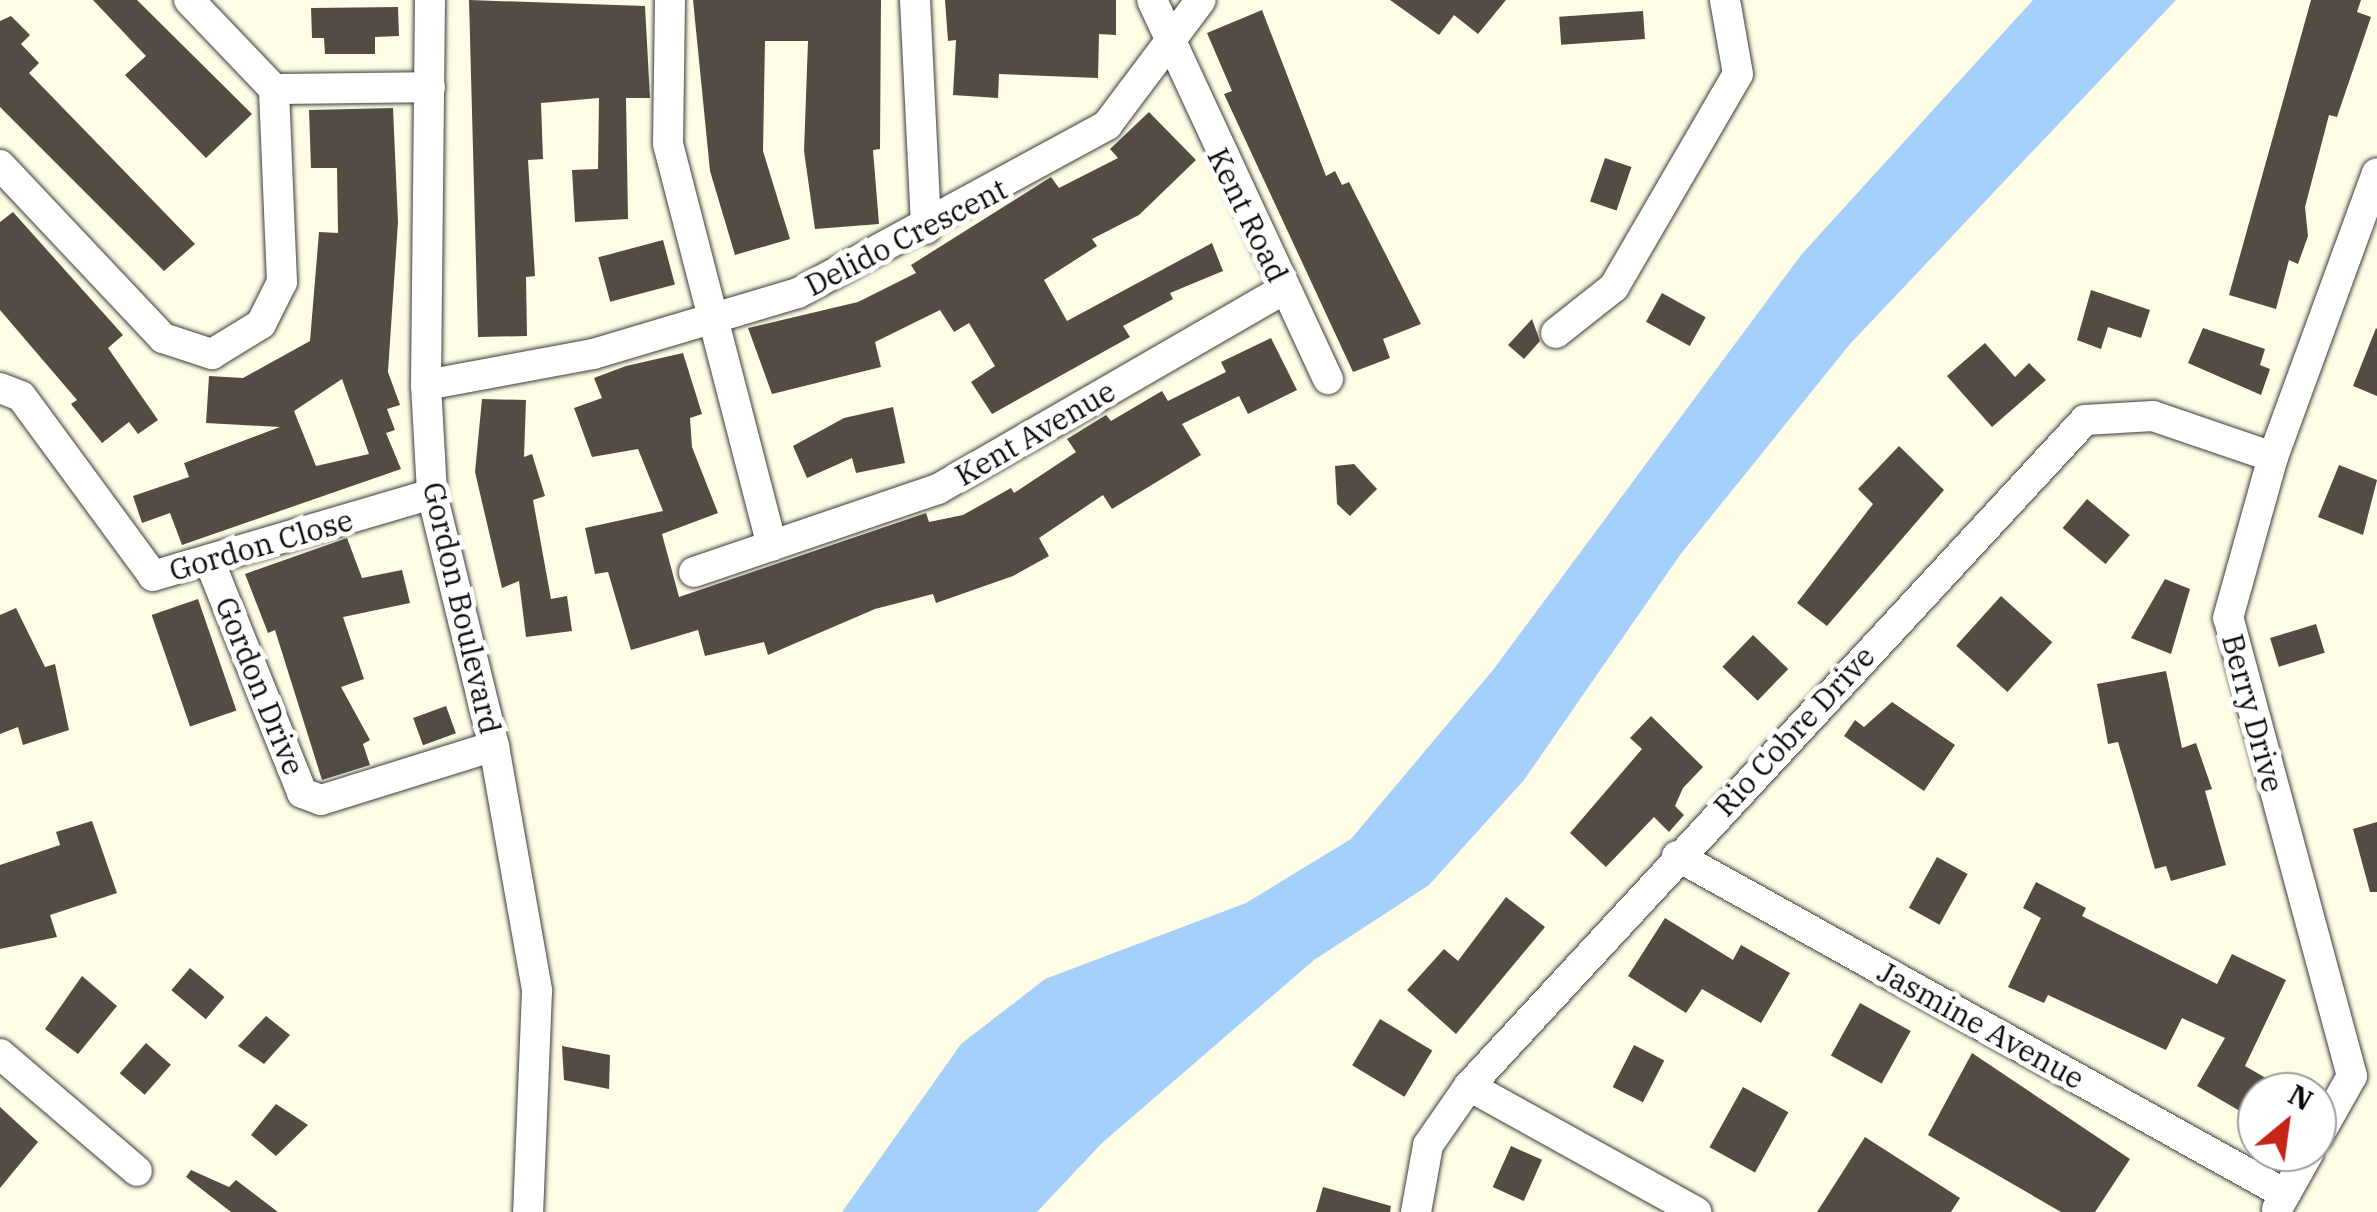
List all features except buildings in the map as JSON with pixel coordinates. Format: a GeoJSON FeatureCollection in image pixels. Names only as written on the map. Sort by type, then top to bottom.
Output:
{"type":"FeatureCollection","features":[{"type":"Feature","properties":{"kind":"street"},"geometry":{"type":"LineString","coordinates":[[0,165],[162,338],[212,354],[261,324],[282,282],[274,89],[189,0]]}},
{"type":"Feature","properties":{"kind":"street","name":"Gordon Boulevard"},"geometry":{"type":"LineString","coordinates":[[430,0],[426,386],[432,494],[494,746],[538,991],[528,1212]]}},
{"type":"Feature","properties":{"kind":"street"},"geometry":{"type":"LineString","coordinates":[[670,0],[668,144],[772,546]]}},
{"type":"Feature","properties":{"kind":"street"},"geometry":{"type":"LineString","coordinates":[[915,0],[926,229]]}},
{"type":"Feature","properties":{"kind":"street","name":"Kent Road"},"geometry":{"type":"LineString","coordinates":[[1152,0],[1170,49],[1328,380]]}},
{"type":"Feature","properties":{"kind":"street","name":"Delido Crescent"},"geometry":{"type":"LineString","coordinates":[[426,386],[594,354],[712,314],[798,293],[926,229],[1107,125],[1170,49],[1201,0]]}},
{"type":"Feature","properties":{"kind":"street"},"geometry":{"type":"LineString","coordinates":[[1556,333],[1614,287],[1738,74],[1725,0]]}},
{"type":"Feature","properties":{"kind":"street"},"geometry":{"type":"LineString","coordinates":[[274,89],[430,87]]}},
{"type":"Feature","properties":{"kind":"street","name":"Berry Drive"},"geometry":{"type":"LineString","coordinates":[[2337,1103],[2352,1076],[2228,618],[2274,458],[2377,173]]}},
{"type":"Feature","properties":{"kind":"street","name":"Kent Avenue"},"geometry":{"type":"LineString","coordinates":[[694,572],[938,489],[1284,289]]}},
{"type":"Feature","properties":{"kind":"street","name":"Gordon Close"},"geometry":{"type":"LineString","coordinates":[[0,388],[21,396],[144,569],[163,576],[432,494]]}},
{"type":"Feature","properties":{"kind":"street","name":"Rio Cobre Drive"},"geometry":{"type":"LineString","coordinates":[[1416,1212],[1428,1145],[1469,1086],[1677,856],[2085,420],[2153,416],[2274,458]]}},
{"type":"Feature","properties":{"kind":"street","name":"Gordon Drive"},"geometry":{"type":"LineString","coordinates":[[209,560],[302,792],[321,800],[494,746]]}},
{"type":"Feature","properties":{"kind":"street","name":"Jasmine Avenue"},"geometry":{"type":"LineString","coordinates":[[1677,856],[2280,1203]]}},
{"type":"Feature","properties":{"kind":"street"},"geometry":{"type":"LineString","coordinates":[[0,1054],[137,1171]]}},
{"type":"Feature","properties":{"kind":"street"},"geometry":{"type":"LineString","coordinates":[[1469,1086],[1696,1212]]}},
{"type":"Feature","properties":{"kind":"street"},"geometry":{"type":"LineString","coordinates":[[2280,1203],[2298,1172]]}},
{"type":"Feature","properties":{"kind":"water"},"geometry":{"type":"Polygon","coordinates":[[[2033,0],[2176,0],[1850,344],[1680,555],[1524,780],[1429,885],[1314,960],[1102,1143],[1037,1212],[842,1212],[961,1044],[1045,979],[1246,903],[1351,839],[1493,670],[1801,255],[2033,0]]]}}]}
